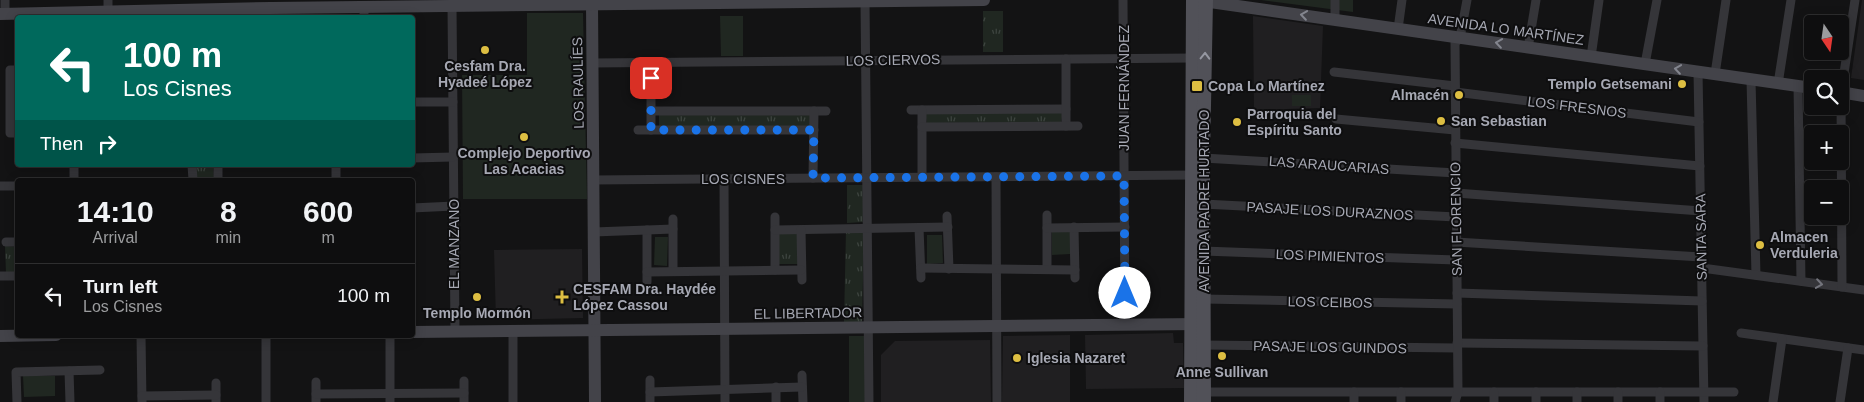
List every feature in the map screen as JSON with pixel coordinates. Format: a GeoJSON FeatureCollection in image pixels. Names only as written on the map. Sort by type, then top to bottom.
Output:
{"type":"FeatureCollection","features":[{"type":"Feature","properties":{"kind":"main road"},"geometry":{"type":"LineString","coordinates":[[3,14],[72,15],[108,6],[197,14],[364,12],[387,3],[404,12],[432,3],[452,6],[474,3],[592,4],[625,2],[984,0]]}},
{"type":"Feature","properties":{"kind":"main road","name":"AVENIDA LO MARTÍNEZ"},"geometry":{"type":"LineString","coordinates":[[1200,0],[1804,87]]}},
{"type":"Feature","properties":{"kind":"main road","name":"AVENIDA PADRE HURTADO"},"geometry":{"type":"LineString","coordinates":[[1190,402],[1197,324],[1193,175],[1193,58],[1200,0]]}},
{"type":"Feature","properties":{"kind":"main road","name":"AVENIDA PADRE HURTADO"},"geometry":{"type":"LineString","coordinates":[[1200,0],[1203,299],[1197,324],[1203,345],[1204,397]]}},
{"type":"Feature","properties":{"kind":"main road","name":"LOS RAULÍES"},"geometry":{"type":"LineString","coordinates":[[592,4],[595,402]]}},
{"type":"Feature","properties":{"kind":"main road"},"geometry":{"type":"LineString","coordinates":[[1849,93],[1864,96]]}},
{"type":"Feature","properties":{"kind":"main road","name":"EL LIBERTADOR"},"geometry":{"type":"LineString","coordinates":[[415,332],[1197,324]]}},
{"type":"Feature","properties":{"kind":"main road"},"geometry":{"type":"LineString","coordinates":[[0,336],[15,336]]}},
{"type":"Feature","properties":{"kind":"street"},"geometry":{"type":"LineString","coordinates":[[3,14],[5,0]]}},
{"type":"Feature","properties":{"kind":"street","name":"JUAN FERNÁNDEZ"},"geometry":{"type":"LineString","coordinates":[[1123,0],[1125,325]]}},
{"type":"Feature","properties":{"kind":"street"},"geometry":{"type":"LineString","coordinates":[[1335,0],[1335,20]]}},
{"type":"Feature","properties":{"kind":"street"},"geometry":{"type":"LineString","coordinates":[[1398,29],[1402,0]]}},
{"type":"Feature","properties":{"kind":"street"},"geometry":{"type":"LineString","coordinates":[[1460,38],[1467,0]]}},
{"type":"Feature","properties":{"kind":"street"},"geometry":{"type":"LineString","coordinates":[[1528,48],[1536,0]]}},
{"type":"Feature","properties":{"kind":"street"},"geometry":{"type":"LineString","coordinates":[[1591,57],[1599,0]]}},
{"type":"Feature","properties":{"kind":"street"},"geometry":{"type":"LineString","coordinates":[[1646,64],[1657,0]]}},
{"type":"Feature","properties":{"kind":"street"},"geometry":{"type":"LineString","coordinates":[[1715,74],[1726,0]]}},
{"type":"Feature","properties":{"kind":"street"},"geometry":{"type":"LineString","coordinates":[[1778,84],[1791,0]]}},
{"type":"Feature","properties":{"kind":"street"},"geometry":{"type":"LineString","coordinates":[[1844,70],[1855,0]]}},
{"type":"Feature","properties":{"kind":"street"},"geometry":{"type":"LineString","coordinates":[[859,1],[866,60],[869,402]]}},
{"type":"Feature","properties":{"kind":"street","name":"EL MANZANO"},"geometry":{"type":"LineString","coordinates":[[452,6],[454,331]]}},
{"type":"Feature","properties":{"kind":"street","name":"SAN FLORENCIO"},"geometry":{"type":"LineString","coordinates":[[1456,402],[1458,392],[1454,43],[1460,38]]}},
{"type":"Feature","properties":{"kind":"street","name":"LOS CIERVOS"},"geometry":{"type":"LineString","coordinates":[[592,63],[1193,58]]}},
{"type":"Feature","properties":{"kind":"street"},"geometry":{"type":"LineString","coordinates":[[1066,59],[1066,126]]}},
{"type":"Feature","properties":{"kind":"street"},"geometry":{"type":"LineString","coordinates":[[651,62],[651,130]]}},
{"type":"Feature","properties":{"kind":"street"},"geometry":{"type":"LineString","coordinates":[[9,133],[10,70],[15,70]]}},
{"type":"Feature","properties":{"kind":"street","name":"LOS FRESNOS"},"geometry":{"type":"LineString","coordinates":[[1334,72],[1699,122]]}},
{"type":"Feature","properties":{"kind":"street","name":"SANTA SARA"},"geometry":{"type":"LineString","coordinates":[[1698,72],[1704,402]]}},
{"type":"Feature","properties":{"kind":"street"},"geometry":{"type":"LineString","coordinates":[[1751,80],[1756,276]]}},
{"type":"Feature","properties":{"kind":"street"},"geometry":{"type":"LineString","coordinates":[[1798,86],[1801,281]]}},
{"type":"Feature","properties":{"kind":"street"},"geometry":{"type":"LineString","coordinates":[[415,102],[453,102]]}},
{"type":"Feature","properties":{"kind":"street"},"geometry":{"type":"LineString","coordinates":[[813,178],[814,110]]}},
{"type":"Feature","properties":{"kind":"street"},"geometry":{"type":"LineString","coordinates":[[911,110],[1066,110]]}},
{"type":"Feature","properties":{"kind":"street"},"geometry":{"type":"LineString","coordinates":[[922,110],[922,177]]}},
{"type":"Feature","properties":{"kind":"street"},"geometry":{"type":"LineString","coordinates":[[651,111],[826,111]]}},
{"type":"Feature","properties":{"kind":"street"},"geometry":{"type":"LineString","coordinates":[[1841,115],[1842,287]]}},
{"type":"Feature","properties":{"kind":"street"},"geometry":{"type":"LineString","coordinates":[[1336,119],[1455,130]]}},
{"type":"Feature","properties":{"kind":"street"},"geometry":{"type":"LineString","coordinates":[[922,127],[1078,126]]}},
{"type":"Feature","properties":{"kind":"street"},"geometry":{"type":"LineString","coordinates":[[638,130],[814,130]]}},
{"type":"Feature","properties":{"kind":"street"},"geometry":{"type":"LineString","coordinates":[[1455,143],[1700,166]]}},
{"type":"Feature","properties":{"kind":"street"},"geometry":{"type":"LineString","coordinates":[[415,158],[453,157]]}},
{"type":"Feature","properties":{"kind":"street","name":"LAS ARAUCARIAS"},"geometry":{"type":"LineString","coordinates":[[1203,158],[1456,173]]}},
{"type":"Feature","properties":{"kind":"street","name":"LOS CISNES"},"geometry":{"type":"LineString","coordinates":[[593,180],[1193,175]]}},
{"type":"Feature","properties":{"kind":"street"},"geometry":{"type":"LineString","coordinates":[[996,177],[997,402]]}},
{"type":"Feature","properties":{"kind":"street"},"geometry":{"type":"LineString","coordinates":[[724,179],[725,402]]}},
{"type":"Feature","properties":{"kind":"street"},"geometry":{"type":"LineString","coordinates":[[0,186],[15,186]]}},
{"type":"Feature","properties":{"kind":"street"},"geometry":{"type":"LineString","coordinates":[[1456,193],[1701,211]]}},
{"type":"Feature","properties":{"kind":"street","name":"PASAJE LOS DURAZNOS"},"geometry":{"type":"LineString","coordinates":[[1203,204],[1456,217]]}},
{"type":"Feature","properties":{"kind":"street"},"geometry":{"type":"LineString","coordinates":[[415,208],[454,206]]}},
{"type":"Feature","properties":{"kind":"street"},"geometry":{"type":"LineString","coordinates":[[1047,215],[1047,269]]}},
{"type":"Feature","properties":{"kind":"street"},"geometry":{"type":"LineString","coordinates":[[775,216],[775,270]]}},
{"type":"Feature","properties":{"kind":"street"},"geometry":{"type":"LineString","coordinates":[[947,216],[949,269]]}},
{"type":"Feature","properties":{"kind":"street"},"geometry":{"type":"LineString","coordinates":[[673,218],[673,271]]}},
{"type":"Feature","properties":{"kind":"street"},"geometry":{"type":"LineString","coordinates":[[775,230],[948,227]]}},
{"type":"Feature","properties":{"kind":"street"},"geometry":{"type":"LineString","coordinates":[[921,268],[1047,269],[1075,274],[1074,227]]}},
{"type":"Feature","properties":{"kind":"street"},"geometry":{"type":"LineString","coordinates":[[1047,228],[1125,227]]}},
{"type":"Feature","properties":{"kind":"street"},"geometry":{"type":"LineString","coordinates":[[594,232],[673,228]]}},
{"type":"Feature","properties":{"kind":"street"},"geometry":{"type":"LineString","coordinates":[[920,228],[921,278]]}},
{"type":"Feature","properties":{"kind":"street"},"geometry":{"type":"LineString","coordinates":[[647,230],[647,282]]}},
{"type":"Feature","properties":{"kind":"street"},"geometry":{"type":"LineString","coordinates":[[801,230],[802,280]]}},
{"type":"Feature","properties":{"kind":"street"},"geometry":{"type":"LineString","coordinates":[[6,242],[15,242]]}},
{"type":"Feature","properties":{"kind":"street"},"geometry":{"type":"LineString","coordinates":[[1456,242],[1702,257]]}},
{"type":"Feature","properties":{"kind":"street","name":"LOS PIMIENTOS"},"geometry":{"type":"LineString","coordinates":[[1203,252],[1456,260]]}},
{"type":"Feature","properties":{"kind":"street"},"geometry":{"type":"LineString","coordinates":[[1702,268],[1864,290]]}},
{"type":"Feature","properties":{"kind":"street"},"geometry":{"type":"LineString","coordinates":[[648,272],[802,270]]}},
{"type":"Feature","properties":{"kind":"street"},"geometry":{"type":"LineString","coordinates":[[0,276],[15,276]]}},
{"type":"Feature","properties":{"kind":"street"},"geometry":{"type":"LineString","coordinates":[[1457,293],[1702,301]]}},
{"type":"Feature","properties":{"kind":"street","name":"LOS CEIBOS"},"geometry":{"type":"LineString","coordinates":[[1203,299],[1457,304]]}},
{"type":"Feature","properties":{"kind":"street"},"geometry":{"type":"LineString","coordinates":[[512,331],[513,402]]}},
{"type":"Feature","properties":{"kind":"street"},"geometry":{"type":"LineString","coordinates":[[1741,333],[1864,350]]}},
{"type":"Feature","properties":{"kind":"street"},"geometry":{"type":"LineString","coordinates":[[141,338],[142,399],[216,398],[216,383]]}},
{"type":"Feature","properties":{"kind":"street"},"geometry":{"type":"LineString","coordinates":[[266,338],[266,402]]}},
{"type":"Feature","properties":{"kind":"street"},"geometry":{"type":"LineString","coordinates":[[390,338],[390,398]]}},
{"type":"Feature","properties":{"kind":"street"},"geometry":{"type":"LineString","coordinates":[[1773,402],[1782,339]]}},
{"type":"Feature","properties":{"kind":"street","name":"PASAJE LOS GUINDOS"},"geometry":{"type":"LineString","coordinates":[[1203,345],[1703,346]]}},
{"type":"Feature","properties":{"kind":"street"},"geometry":{"type":"LineString","coordinates":[[1840,402],[1848,348]]}},
{"type":"Feature","properties":{"kind":"street"},"geometry":{"type":"LineString","coordinates":[[17,402],[16,372],[100,370]]}},
{"type":"Feature","properties":{"kind":"street"},"geometry":{"type":"LineString","coordinates":[[69,371],[70,402]]}},
{"type":"Feature","properties":{"kind":"street"},"geometry":{"type":"LineString","coordinates":[[802,375],[803,402]]}},
{"type":"Feature","properties":{"kind":"street"},"geometry":{"type":"LineString","coordinates":[[650,380],[650,397],[676,391],[802,387]]}},
{"type":"Feature","properties":{"kind":"street"},"geometry":{"type":"LineString","coordinates":[[316,382],[316,398],[390,398],[464,397],[464,381]]}},
{"type":"Feature","properties":{"kind":"street"},"geometry":{"type":"LineString","coordinates":[[776,388],[776,402]]}},
{"type":"Feature","properties":{"kind":"street"},"geometry":{"type":"LineString","coordinates":[[676,391],[676,402]]}},
{"type":"Feature","properties":{"kind":"street"},"geometry":{"type":"LineString","coordinates":[[1260,402],[1261,392]]}},
{"type":"Feature","properties":{"kind":"street"},"geometry":{"type":"LineString","coordinates":[[1204,397],[1261,392],[1734,392]]}},
{"type":"Feature","properties":{"kind":"street"},"geometry":{"type":"LineString","coordinates":[[1306,392],[1306,402]]}},
{"type":"Feature","properties":{"kind":"street"},"geometry":{"type":"LineString","coordinates":[[1354,392],[1354,402]]}},
{"type":"Feature","properties":{"kind":"street"},"geometry":{"type":"LineString","coordinates":[[1401,392],[1401,402]]}},
{"type":"Feature","properties":{"kind":"street"},"geometry":{"type":"LineString","coordinates":[[1494,392],[1494,402]]}},
{"type":"Feature","properties":{"kind":"street"},"geometry":{"type":"LineString","coordinates":[[1536,392],[1536,402]]}},
{"type":"Feature","properties":{"kind":"street"},"geometry":{"type":"LineString","coordinates":[[1577,392],[1577,402]]}},
{"type":"Feature","properties":{"kind":"street"},"geometry":{"type":"LineString","coordinates":[[1618,392],[1618,402]]}},
{"type":"Feature","properties":{"kind":"street"},"geometry":{"type":"LineString","coordinates":[[1660,392],[1660,402]]}},
{"type":"Feature","properties":{"kind":"shaded area"},"geometry":{"type":"Polygon","coordinates":[[[1862,0],[1864,0],[1864,80],[1851,78],[1862,0]]]}},
{"type":"Feature","properties":{"kind":"shaded area"},"geometry":{"type":"Polygon","coordinates":[[[1253,16],[1323,26],[1320,108],[1254,110],[1253,16]]]}},
{"type":"Feature","properties":{"kind":"shaded area"},"geometry":{"type":"Polygon","coordinates":[[[582,249],[583,318],[496,320],[494,250],[582,249]]]}},
{"type":"Feature","properties":{"kind":"shaded area"},"geometry":{"type":"Polygon","coordinates":[[[1173,333],[1174,343],[1183,343],[1184,388],[1086,389],[1085,335],[1173,333]]]}},
{"type":"Feature","properties":{"kind":"shaded area"},"geometry":{"type":"Polygon","coordinates":[[[1070,335],[1070,402],[1002,402],[1003,336],[1070,335]]]}},
{"type":"Feature","properties":{"kind":"shaded area"},"geometry":{"type":"Polygon","coordinates":[[[990,340],[991,402],[881,402],[881,355],[895,341],[990,340]]]}},
{"type":"Feature","properties":{"kind":"green space"},"geometry":{"type":"Polygon","coordinates":[[[1261,0],[1353,0],[1353,12],[1261,0]]]}},
{"type":"Feature","properties":{"kind":"green space"},"geometry":{"type":"Polygon","coordinates":[[[983,11],[1003,11],[1003,52],[983,52],[983,11]]]}},
{"type":"Feature","properties":{"kind":"green space","name":"Complejo Deportivo Las Acacias"},"geometry":{"type":"Polygon","coordinates":[[[527,13],[583,13],[587,199],[463,199],[462,75],[527,75],[527,13]]]}},
{"type":"Feature","properties":{"kind":"green space"},"geometry":{"type":"Polygon","coordinates":[[[720,16],[743,16],[743,56],[721,56],[720,16]]]}},
{"type":"Feature","properties":{"kind":"green space"},"geometry":{"type":"Polygon","coordinates":[[[12,76],[15,76],[15,127],[12,127],[12,76]]]}},
{"type":"Feature","properties":{"kind":"green space"},"geometry":{"type":"Polygon","coordinates":[[[1292,95],[1311,95],[1311,106],[1292,106],[1292,95]]]}},
{"type":"Feature","properties":{"kind":"green space"},"geometry":{"type":"Polygon","coordinates":[[[1063,111],[1061,122],[927,123],[925,113],[1063,111]]]}},
{"type":"Feature","properties":{"kind":"green space"},"geometry":{"type":"Polygon","coordinates":[[[659,114],[810,114],[810,127],[659,128],[659,114]]]}},
{"type":"Feature","properties":{"kind":"green space"},"geometry":{"type":"Polygon","coordinates":[[[195,167],[213,167],[214,178],[195,178],[195,167]]]}},
{"type":"Feature","properties":{"kind":"green space"},"geometry":{"type":"Polygon","coordinates":[[[847,185],[863,185],[863,222],[847,223],[847,185]]]}},
{"type":"Feature","properties":{"kind":"green space"},"geometry":{"type":"Polygon","coordinates":[[[1070,230],[1070,254],[1052,255],[1052,231],[1070,230]]]}},
{"type":"Feature","properties":{"kind":"green space"},"geometry":{"type":"Polygon","coordinates":[[[846,231],[864,232],[862,322],[844,322],[846,231]]]}},
{"type":"Feature","properties":{"kind":"green space"},"geometry":{"type":"Polygon","coordinates":[[[777,232],[797,232],[798,264],[779,264],[777,232]]]}},
{"type":"Feature","properties":{"kind":"green space"},"geometry":{"type":"Polygon","coordinates":[[[927,235],[942,235],[943,263],[927,264],[927,235]]]}},
{"type":"Feature","properties":{"kind":"green space"},"geometry":{"type":"Polygon","coordinates":[[[655,237],[668,237],[667,266],[654,265],[655,237]]]}},
{"type":"Feature","properties":{"kind":"green space"},"geometry":{"type":"Polygon","coordinates":[[[5,246],[15,247],[15,273],[6,273],[5,246]]]}},
{"type":"Feature","properties":{"kind":"green space"},"geometry":{"type":"Polygon","coordinates":[[[849,336],[865,336],[865,402],[849,402],[849,336]]]}},
{"type":"Feature","properties":{"kind":"green space"},"geometry":{"type":"Polygon","coordinates":[[[23,376],[55,376],[55,396],[24,397],[23,376]]]}},
{"type":"Feature","properties":{"kind":"place","name":"Cesfam Dra. Hyadeé López"},"geometry":{"type":"Point","coordinates":[485,50]}},
{"type":"Feature","properties":{"kind":"place","name":"Templo Getsemani"},"geometry":{"type":"Point","coordinates":[1682,84]}},
{"type":"Feature","properties":{"kind":"place","name":"Copa Lo Martínez"},"geometry":{"type":"Point","coordinates":[1197,86]}},
{"type":"Feature","properties":{"kind":"place","name":"Almacén"},"geometry":{"type":"Point","coordinates":[1459,95]}},
{"type":"Feature","properties":{"kind":"place","name":"San Sebastian"},"geometry":{"type":"Point","coordinates":[1441,121]}},
{"type":"Feature","properties":{"kind":"place","name":"Parroquia del Espíritu Santo"},"geometry":{"type":"Point","coordinates":[1237,122]}},
{"type":"Feature","properties":{"kind":"place","name":"Complejo Deportivo Las Acacias"},"geometry":{"type":"Point","coordinates":[524,137]}},
{"type":"Feature","properties":{"kind":"place","name":"Almacen Verduleria"},"geometry":{"type":"Point","coordinates":[1760,245]}},
{"type":"Feature","properties":{"kind":"place","name":"Templo Mormón"},"geometry":{"type":"Point","coordinates":[477,297]}},
{"type":"Feature","properties":{"kind":"place","name":"CESFAM Dra. Haydée López Cassou"},"geometry":{"type":"Point","coordinates":[562,297]}},
{"type":"Feature","properties":{"kind":"place","name":"Anne Sullivan"},"geometry":{"type":"Point","coordinates":[1222,356]}},
{"type":"Feature","properties":{"kind":"place","name":"Iglesia Nazaret"},"geometry":{"type":"Point","coordinates":[1017,358]}},
{"type":"Feature","properties":{"kind":"route"},"geometry":{"type":"LineString","coordinates":[[651,78],[651,130],[814,130],[813,178],[1124,176],[1125,293]]}}]}
